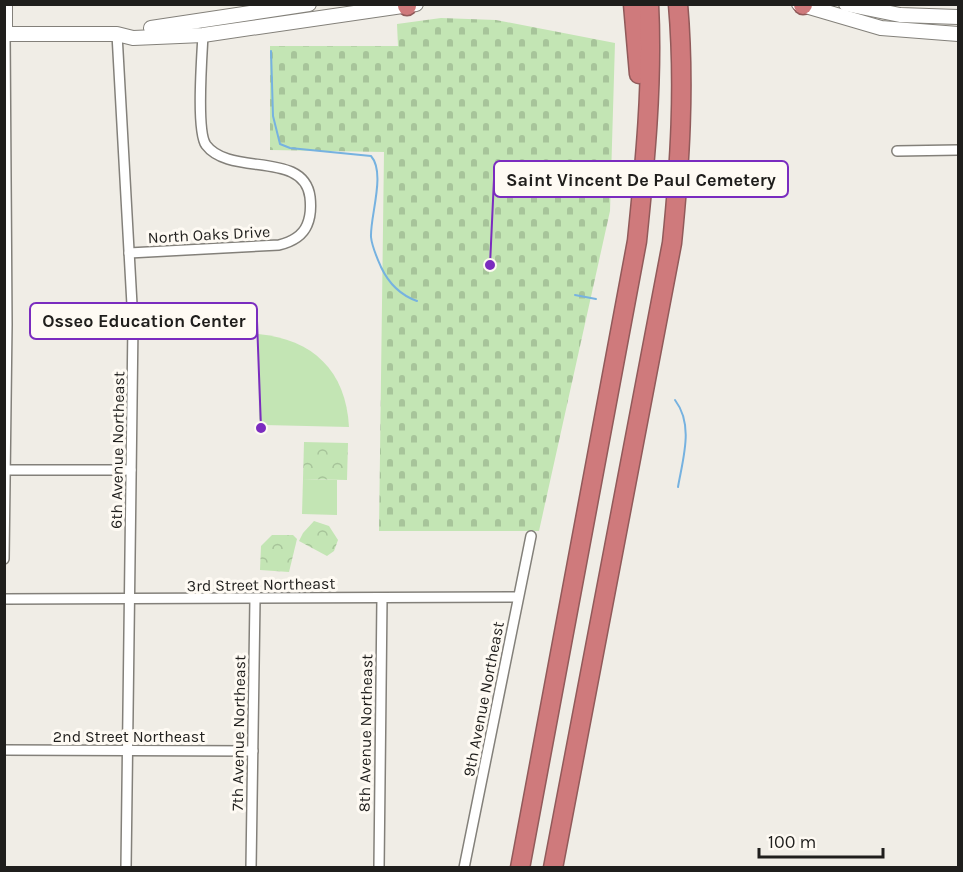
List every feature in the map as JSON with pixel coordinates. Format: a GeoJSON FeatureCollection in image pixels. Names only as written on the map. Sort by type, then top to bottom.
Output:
{"type":"FeatureCollection","features":[{"type":"Feature","properties":{"kind":"highway"},"geometry":{"type":"LineString","coordinates":[[633,4],[645,168]]}},
{"type":"Feature","properties":{"kind":"highway"},"geometry":{"type":"LineString","coordinates":[[520,867],[637,241],[645,168],[649,4]]}},
{"type":"Feature","properties":{"kind":"highway"},"geometry":{"type":"LineString","coordinates":[[554,867],[672,243],[680,167],[680,4]]}},
{"type":"Feature","properties":{"kind":"street"},"geometry":{"type":"LineString","coordinates":[[4,559],[5,4]]}},
{"type":"Feature","properties":{"kind":"street"},"geometry":{"type":"LineString","coordinates":[[117,34],[129,30],[190,24],[309,4]]}},
{"type":"Feature","properties":{"kind":"street"},"geometry":{"type":"LineString","coordinates":[[846,4],[900,15],[958,17]]}},
{"type":"Feature","properties":{"kind":"street"},"geometry":{"type":"LineString","coordinates":[[5,34],[117,34],[133,38],[203,35],[410,5]]}},
{"type":"Feature","properties":{"kind":"street"},"geometry":{"type":"LineString","coordinates":[[802,5],[881,28],[958,34]]}},
{"type":"Feature","properties":{"kind":"street","name":"6th Avenue Northeast"},"geometry":{"type":"LineString","coordinates":[[117,34],[133,323],[126,867]]}},
{"type":"Feature","properties":{"kind":"street","name":"North Oaks Drive"},"geometry":{"type":"LineString","coordinates":[[129,254],[279,245],[296,238],[308,224],[309,194],[300,177],[283,169],[231,161],[206,145],[201,126],[203,35]]}},
{"type":"Feature","properties":{"kind":"street"},"geometry":{"type":"LineString","coordinates":[[897,151],[958,150]]}},
{"type":"Feature","properties":{"kind":"street"},"geometry":{"type":"LineString","coordinates":[[5,470],[131,470]]}},
{"type":"Feature","properties":{"kind":"street","name":"9th Avenue Northeast"},"geometry":{"type":"LineString","coordinates":[[464,867],[531,536]]}},
{"type":"Feature","properties":{"kind":"street","name":"3rd Street Northeast"},"geometry":{"type":"LineString","coordinates":[[4,599],[518,597]]}},
{"type":"Feature","properties":{"kind":"street","name":"8th Avenue Northeast"},"geometry":{"type":"LineString","coordinates":[[379,867],[382,598]]}},
{"type":"Feature","properties":{"kind":"street","name":"7th Avenue Northeast"},"geometry":{"type":"LineString","coordinates":[[251,867],[255,599]]}},
{"type":"Feature","properties":{"kind":"street","name":"2nd Street Northeast"},"geometry":{"type":"LineString","coordinates":[[4,750],[253,751]]}},
{"type":"Feature","properties":{"kind":"green space"},"geometry":{"type":"Polygon","coordinates":[[[441,18],[496,20],[615,43],[610,211],[539,531],[379,531],[384,152],[270,150],[270,46],[398,46],[397,24],[441,18]]]}},
{"type":"Feature","properties":{"kind":"green space"},"geometry":{"type":"Polygon","coordinates":[[[258,334],[278,337],[295,343],[323,361],[341,390],[349,427],[264,425],[259,419],[258,334]]]}},
{"type":"Feature","properties":{"kind":"green space"},"geometry":{"type":"Polygon","coordinates":[[[304,442],[348,443],[347,480],[303,479],[304,442]]]}},
{"type":"Feature","properties":{"kind":"green space"},"geometry":{"type":"Polygon","coordinates":[[[303,479],[337,480],[337,515],[302,514],[303,479]]]}},
{"type":"Feature","properties":{"kind":"green space"},"geometry":{"type":"Polygon","coordinates":[[[314,521],[329,526],[338,540],[334,551],[327,556],[299,541],[314,521]]]}},
{"type":"Feature","properties":{"kind":"green space"},"geometry":{"type":"Polygon","coordinates":[[[272,535],[293,535],[297,539],[289,572],[260,570],[261,546],[272,535]]]}},
{"type":"Feature","properties":{"kind":"waterway"},"geometry":{"type":"LineString","coordinates":[[271,51],[273,116],[280,144],[290,148],[371,156],[377,173],[371,228],[374,249],[391,284],[405,296],[417,301]]}},
{"type":"Feature","properties":{"kind":"waterway"},"geometry":{"type":"LineString","coordinates":[[575,295],[596,299]]}},
{"type":"Feature","properties":{"kind":"waterway"},"geometry":{"type":"LineString","coordinates":[[675,400],[681,410],[686,431],[678,487]]}},
{"type":"Feature","properties":{"kind":"place","name":"Saint Vincent De Paul Cemetery"},"geometry":{"type":"Point","coordinates":[490,265]}},
{"type":"Feature","properties":{"kind":"place","name":"Osseo Education Center"},"geometry":{"type":"Point","coordinates":[261,428]}}]}
